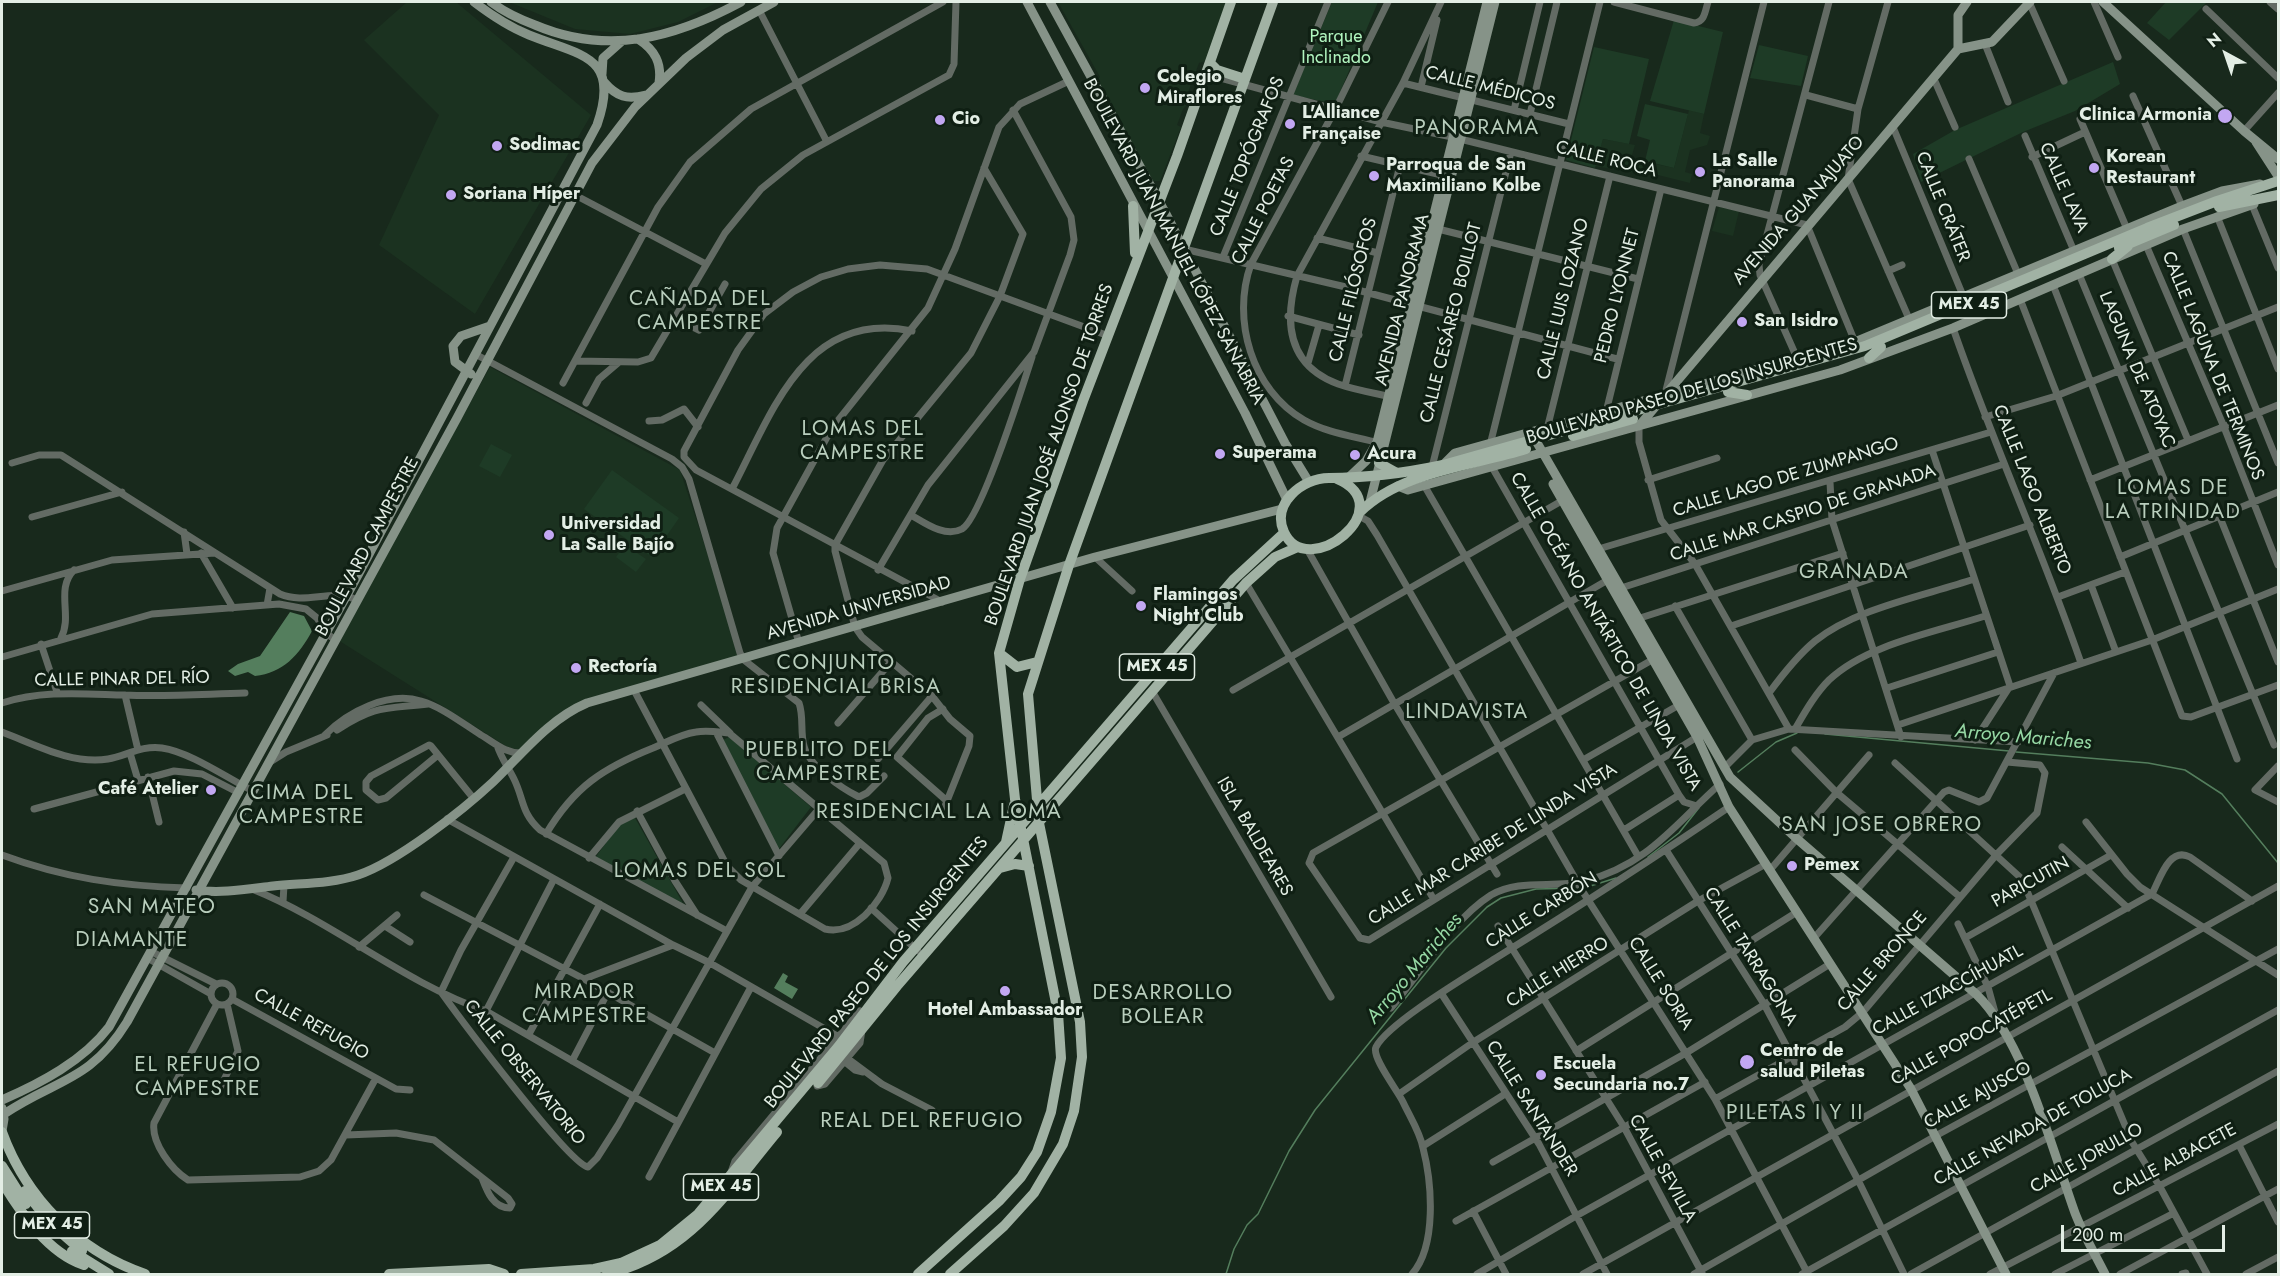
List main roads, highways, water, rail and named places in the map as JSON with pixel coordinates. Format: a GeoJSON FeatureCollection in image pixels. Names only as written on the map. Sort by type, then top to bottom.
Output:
{"type":"FeatureCollection","features":[{"type":"Feature","properties":{"kind":"main road","name":"BOULEVARD JUAN JOSÉ ALONSO DE TORRES"},"geometry":{"type":"LineString","coordinates":[[918,1275],[999,1201],[1021,1177],[1037,1152],[1051,1112],[1059,1075],[1058,1013],[1015,799],[999,653],[1020,579],[1106,335],[1231,2]]}},
{"type":"Feature","properties":{"kind":"main road"},"geometry":{"type":"LineString","coordinates":[[950,1275],[1004,1226],[1034,1193],[1063,1144],[1074,1111],[1080,1083],[1080,1022],[1036,808],[1028,694],[1069,565],[1273,2]]}},
{"type":"Feature","properties":{"kind":"main road"},"geometry":{"type":"LineString","coordinates":[[1208,68],[1244,82]]}},
{"type":"Feature","properties":{"kind":"main road","name":"BOULEVARD PASEO DE LOS INSURGENTES"},"geometry":{"type":"LineString","coordinates":[[1359,514],[1370,502],[1398,486],[1860,344],[2147,228],[2277,180]]}},
{"type":"Feature","properties":{"kind":"main road","name":"BOULEVARD PASEO DE LOS INSURGENTES"},"geometry":{"type":"LineString","coordinates":[[1337,479],[1376,476],[1437,466],[1533,444],[1828,365],[1950,320],[2209,210],[2246,201],[2255,203],[2278,195]]}},
{"type":"Feature","properties":{"kind":"main road"},"geometry":{"type":"LineString","coordinates":[[1133,206],[1135,258]]}},
{"type":"Feature","properties":{"kind":"main road"},"geometry":{"type":"LineString","coordinates":[[2147,228],[2164,213]]}},
{"type":"Feature","properties":{"kind":"main road"},"geometry":{"type":"LineString","coordinates":[[2112,259],[2132,243]]}},
{"type":"Feature","properties":{"kind":"main road"},"geometry":{"type":"LineString","coordinates":[[1860,344],[1874,334]]}},
{"type":"Feature","properties":{"kind":"main road"},"geometry":{"type":"LineString","coordinates":[[1869,358],[1881,347]]}},
{"type":"Feature","properties":{"kind":"main road"},"geometry":{"type":"LineString","coordinates":[[1728,392],[1748,395]]}},
{"type":"Feature","properties":{"kind":"main road"},"geometry":{"type":"LineString","coordinates":[[1379,463],[1397,473]]}},
{"type":"Feature","properties":{"kind":"main road"},"geometry":{"type":"LineString","coordinates":[[1337,479],[1347,484],[1354,493],[1359,514],[1350,530],[1338,540],[1322,547],[1302,548],[1284,532],[1281,520],[1284,504],[1310,482],[1337,479]]}},
{"type":"Feature","properties":{"kind":"main road","name":"BOULEVARD PASEO DE LOS INSURGENTES"},"geometry":{"type":"LineString","coordinates":[[607,1275],[650,1259],[698,1227],[718,1206],[862,1029],[919,952],[1006,842],[1233,580],[1284,532]]}},
{"type":"Feature","properties":{"kind":"main road","name":"BOULEVARD PASEO DE LOS INSURGENTES"},"geometry":{"type":"LineString","coordinates":[[521,1275],[594,1269],[621,1263],[650,1250],[690,1222],[866,1010],[1000,868],[1246,583],[1275,557],[1302,548]]}},
{"type":"Feature","properties":{"kind":"main road"},"geometry":{"type":"LineString","coordinates":[[999,653],[1017,667],[1037,662]]}},
{"type":"Feature","properties":{"kind":"main road"},"geometry":{"type":"LineString","coordinates":[[1035,780],[1057,785]]}},
{"type":"Feature","properties":{"kind":"main road"},"geometry":{"type":"LineString","coordinates":[[1006,842],[1015,799]]}},
{"type":"Feature","properties":{"kind":"main road"},"geometry":{"type":"LineString","coordinates":[[1000,868],[1015,864],[1029,866]]}},
{"type":"Feature","properties":{"kind":"main road"},"geometry":{"type":"LineString","coordinates":[[2,1131],[12,1158],[35,1194],[78,1251],[106,1258],[145,1275]]}},
{"type":"Feature","properties":{"kind":"main road","name":"MEX 45"},"geometry":{"type":"LineString","coordinates":[[2,1152],[40,1212],[78,1251]]}},
{"type":"Feature","properties":{"kind":"main road","name":"MEX 45"},"geometry":{"type":"LineString","coordinates":[[2,1166],[36,1217],[78,1251],[124,1275]]}},
{"type":"Feature","properties":{"kind":"main road"},"geometry":{"type":"LineString","coordinates":[[2,1182],[32,1224],[78,1251],[109,1275]]}},
{"type":"Feature","properties":{"kind":"main road"},"geometry":{"type":"LineString","coordinates":[[389,1275],[489,1269],[504,1275]]}},
{"type":"Feature","properties":{"kind":"waterway","name":"Arroyo Mariches"},"geometry":{"type":"LineString","coordinates":[[1738,772],[1776,742],[1797,733]]}},
{"type":"Feature","properties":{"kind":"waterway","name":"Arroyo Mariches"},"geometry":{"type":"LineString","coordinates":[[1825,734],[2009,751]]}},
{"type":"Feature","properties":{"kind":"waterway","name":"Arroyo Mariches"},"geometry":{"type":"LineString","coordinates":[[2016,752],[2148,763],[2185,770],[2222,794],[2278,863]]}},
{"type":"Feature","properties":{"kind":"waterway","name":"Arroyo Mariches"},"geometry":{"type":"LineString","coordinates":[[1648,857],[1679,833],[1698,809]]}},
{"type":"Feature","properties":{"kind":"waterway","name":"Arroyo Mariches"},"geometry":{"type":"LineString","coordinates":[[1584,888],[1616,878]]}},
{"type":"Feature","properties":{"kind":"waterway","name":"Arroyo Mariches"},"geometry":{"type":"LineString","coordinates":[[1226,1274],[1234,1249],[1247,1225],[1258,1214],[1289,1151],[1315,1110],[1446,948],[1487,907],[1501,898],[1536,889],[1579,888]]}},
{"type":"Feature","properties":{"kind":"place","name":"Colegio Miraflores"},"geometry":{"type":"Point","coordinates":[1145,88]}},
{"type":"Feature","properties":{"kind":"place","name":"Clinica Armonia"},"geometry":{"type":"Point","coordinates":[2225,116]}},
{"type":"Feature","properties":{"kind":"place","name":"Cio"},"geometry":{"type":"Point","coordinates":[940,120]}},
{"type":"Feature","properties":{"kind":"place","name":"L'Alliance Française"},"geometry":{"type":"Point","coordinates":[1290,124]}},
{"type":"Feature","properties":{"kind":"place","name":"Sodimac"},"geometry":{"type":"Point","coordinates":[497,146]}},
{"type":"Feature","properties":{"kind":"place","name":"Korean Restaurant"},"geometry":{"type":"Point","coordinates":[2094,168]}},
{"type":"Feature","properties":{"kind":"place","name":"La Salle Panorama"},"geometry":{"type":"Point","coordinates":[1700,172]}},
{"type":"Feature","properties":{"kind":"place","name":"Parroqua de San Maximiliano Kolbe"},"geometry":{"type":"Point","coordinates":[1374,176]}},
{"type":"Feature","properties":{"kind":"place","name":"Soriana Híper"},"geometry":{"type":"Point","coordinates":[451,195]}},
{"type":"Feature","properties":{"kind":"place","name":"San Isidro"},"geometry":{"type":"Point","coordinates":[1742,322]}},
{"type":"Feature","properties":{"kind":"place","name":"Superama"},"geometry":{"type":"Point","coordinates":[1220,454]}},
{"type":"Feature","properties":{"kind":"place","name":"Acura"},"geometry":{"type":"Point","coordinates":[1355,455]}},
{"type":"Feature","properties":{"kind":"place","name":"Universidad La Salle Bajío"},"geometry":{"type":"Point","coordinates":[549,535]}},
{"type":"Feature","properties":{"kind":"place","name":"Flamingos Night Club"},"geometry":{"type":"Point","coordinates":[1141,606]}},
{"type":"Feature","properties":{"kind":"place","name":"Rectoría"},"geometry":{"type":"Point","coordinates":[576,668]}},
{"type":"Feature","properties":{"kind":"place","name":"Café Atelier"},"geometry":{"type":"Point","coordinates":[211,790]}},
{"type":"Feature","properties":{"kind":"place","name":"Pemex"},"geometry":{"type":"Point","coordinates":[1792,866]}},
{"type":"Feature","properties":{"kind":"place","name":"Hotel Ambassador"},"geometry":{"type":"Point","coordinates":[1005,991]}},
{"type":"Feature","properties":{"kind":"place","name":"Centro de salud Piletas"},"geometry":{"type":"Point","coordinates":[1747,1062]}},
{"type":"Feature","properties":{"kind":"place","name":"Escuela Secundaria no.7"},"geometry":{"type":"Point","coordinates":[1541,1075]}},
{"type":"Feature","properties":{"kind":"district","name":"PANORAMA"},"geometry":{"type":"Point","coordinates":[1477,129]}},
{"type":"Feature","properties":{"kind":"district","name":"CAÑADA DEL CAMPESTRE"},"geometry":{"type":"Point","coordinates":[700,312]}},
{"type":"Feature","properties":{"kind":"district","name":"LOMAS DEL CAMPESTRE"},"geometry":{"type":"Point","coordinates":[863,442]}},
{"type":"Feature","properties":{"kind":"district","name":"LOMAS DE LA TRINIDAD"},"geometry":{"type":"Point","coordinates":[2173,501]}},
{"type":"Feature","properties":{"kind":"district","name":"GRANADA"},"geometry":{"type":"Point","coordinates":[1854,573]}},
{"type":"Feature","properties":{"kind":"district","name":"CONJUNTO RESIDENCIAL BRISA"},"geometry":{"type":"Point","coordinates":[836,676]}},
{"type":"Feature","properties":{"kind":"district","name":"LINDAVISTA"},"geometry":{"type":"Point","coordinates":[1467,713]}},
{"type":"Feature","properties":{"kind":"district","name":"PUEBLITO DEL CAMPESTRE"},"geometry":{"type":"Point","coordinates":[819,763]}},
{"type":"Feature","properties":{"kind":"district","name":"CIMA DEL CAMPESTRE"},"geometry":{"type":"Point","coordinates":[302,806]}},
{"type":"Feature","properties":{"kind":"district","name":"RESIDENCIAL LA LOMA"},"geometry":{"type":"Point","coordinates":[939,813]}},
{"type":"Feature","properties":{"kind":"district","name":"SAN JOSE OBRERO"},"geometry":{"type":"Point","coordinates":[1882,826]}},
{"type":"Feature","properties":{"kind":"district","name":"LOMAS DEL SOL"},"geometry":{"type":"Point","coordinates":[700,872]}},
{"type":"Feature","properties":{"kind":"district","name":"SAN MATEO"},"geometry":{"type":"Point","coordinates":[152,908]}},
{"type":"Feature","properties":{"kind":"district","name":"DIAMANTE"},"geometry":{"type":"Point","coordinates":[132,941]}},
{"type":"Feature","properties":{"kind":"district","name":"MIRADOR CAMPESTRE"},"geometry":{"type":"Point","coordinates":[585,1005]}},
{"type":"Feature","properties":{"kind":"district","name":"DESARROLLO BOLEAR"},"geometry":{"type":"Point","coordinates":[1163,1006]}},
{"type":"Feature","properties":{"kind":"district","name":"EL REFUGIO CAMPESTRE"},"geometry":{"type":"Point","coordinates":[198,1078]}},
{"type":"Feature","properties":{"kind":"district","name":"PILETAS I Y II"},"geometry":{"type":"Point","coordinates":[1795,1114]}},
{"type":"Feature","properties":{"kind":"district","name":"REAL DEL REFUGIO"},"geometry":{"type":"Point","coordinates":[922,1122]}},
{"type":"Feature","properties":{"kind":"park label","name":"Parque Inclinado"},"geometry":{"type":"Point","coordinates":[1336,48]}}]}
